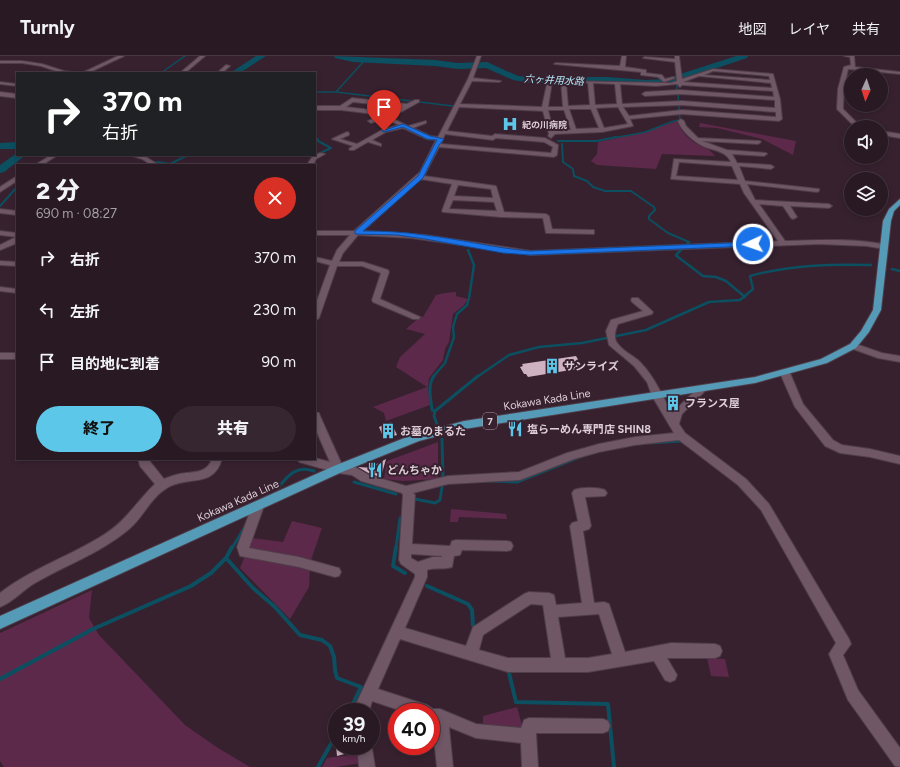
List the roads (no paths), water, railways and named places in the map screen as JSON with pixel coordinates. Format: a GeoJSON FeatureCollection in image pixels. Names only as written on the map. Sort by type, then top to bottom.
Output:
{"type":"FeatureCollection","features":[{"type":"Feature","properties":{"kind":"main road","name":"Kokawa Kada Line"},"geometry":{"type":"LineString","coordinates":[[0,623],[338,469],[416,438],[464,425],[755,380],[785,373],[824,361],[853,346],[865,332],[877,310],[887,221],[891,210],[900,201]]}},
{"type":"Feature","properties":{"kind":"street"},"geometry":{"type":"LineString","coordinates":[[86,72],[122,56]]}},
{"type":"Feature","properties":{"kind":"street"},"geometry":{"type":"LineString","coordinates":[[183,72],[204,56]]}},
{"type":"Feature","properties":{"kind":"street"},"geometry":{"type":"LineString","coordinates":[[316,315],[334,264],[340,252],[357,232],[420,177],[436,145],[441,139],[470,79],[479,56]]}},
{"type":"Feature","properties":{"kind":"street"},"geometry":{"type":"LineString","coordinates":[[622,68],[624,56]]}},
{"type":"Feature","properties":{"kind":"street"},"geometry":{"type":"LineString","coordinates":[[846,56],[852,56],[852,67]]}},
{"type":"Feature","properties":{"kind":"street"},"geometry":{"type":"LineString","coordinates":[[645,58],[678,58],[683,127],[696,139],[701,143],[726,152],[764,154]]}},
{"type":"Feature","properties":{"kind":"street"},"geometry":{"type":"LineString","coordinates":[[0,62],[22,62],[42,65],[64,72]]}},
{"type":"Feature","properties":{"kind":"street"},"geometry":{"type":"LineString","coordinates":[[556,64],[622,68],[644,71],[643,74],[660,76],[664,81],[679,80],[775,90]]}},
{"type":"Feature","properties":{"kind":"street"},"geometry":{"type":"LineString","coordinates":[[220,72],[228,66]]}},
{"type":"Feature","properties":{"kind":"street"},"geometry":{"type":"LineString","coordinates":[[851,120],[840,109],[842,80],[846,67],[900,73]]}},
{"type":"Feature","properties":{"kind":"street"},"geometry":{"type":"LineString","coordinates":[[44,72],[52,68]]}},
{"type":"Feature","properties":{"kind":"street"},"geometry":{"type":"LineString","coordinates":[[574,131],[566,109],[563,82],[662,85],[695,76],[773,82],[777,99],[777,110],[780,126]]}},
{"type":"Feature","properties":{"kind":"street"},"geometry":{"type":"LineString","coordinates":[[470,79],[499,81]]}},
{"type":"Feature","properties":{"kind":"street"},"geometry":{"type":"LineString","coordinates":[[550,80],[548,96],[544,104],[548,125],[552,134],[550,139]]}},
{"type":"Feature","properties":{"kind":"street"},"geometry":{"type":"LineString","coordinates":[[590,82],[593,107],[602,130]]}},
{"type":"Feature","properties":{"kind":"street"},"geometry":{"type":"LineString","coordinates":[[0,83],[16,86]]}},
{"type":"Feature","properties":{"kind":"street"},"geometry":{"type":"LineString","coordinates":[[551,132],[602,130],[631,125],[620,106],[617,83]]}},
{"type":"Feature","properties":{"kind":"street"},"geometry":{"type":"LineString","coordinates":[[642,84],[647,104]]}},
{"type":"Feature","properties":{"kind":"street"},"geometry":{"type":"LineString","coordinates":[[3,94],[16,87]]}},
{"type":"Feature","properties":{"kind":"street"},"geometry":{"type":"LineString","coordinates":[[644,94],[680,92],[777,99]]}},
{"type":"Feature","properties":{"kind":"street"},"geometry":{"type":"LineString","coordinates":[[3,94],[16,96]]}},
{"type":"Feature","properties":{"kind":"street"},"geometry":{"type":"LineString","coordinates":[[341,108],[352,100],[407,106]]}},
{"type":"Feature","properties":{"kind":"street"},"geometry":{"type":"LineString","coordinates":[[316,108],[341,108],[388,114],[399,111],[417,101]]}},
{"type":"Feature","properties":{"kind":"street"},"geometry":{"type":"LineString","coordinates":[[457,105],[566,109],[682,103],[777,110]]}},
{"type":"Feature","properties":{"kind":"street"},"geometry":{"type":"LineString","coordinates":[[371,121],[384,116],[429,138],[441,139]]}},
{"type":"Feature","properties":{"kind":"street"},"geometry":{"type":"LineString","coordinates":[[627,118],[682,117],[779,119]]}},
{"type":"Feature","properties":{"kind":"street"},"geometry":{"type":"LineString","coordinates":[[352,149],[384,131],[424,122]]}},
{"type":"Feature","properties":{"kind":"street"},"geometry":{"type":"LineString","coordinates":[[729,122],[758,124]]}},
{"type":"Feature","properties":{"kind":"street"},"geometry":{"type":"LineString","coordinates":[[418,132],[424,130]]}},
{"type":"Feature","properties":{"kind":"street"},"geometry":{"type":"LineString","coordinates":[[717,131],[721,140]]}},
{"type":"Feature","properties":{"kind":"street"},"geometry":{"type":"LineString","coordinates":[[436,145],[554,155],[556,146],[545,140],[495,136],[494,138],[444,132]]}},
{"type":"Feature","properties":{"kind":"street"},"geometry":{"type":"LineString","coordinates":[[347,134],[335,140],[358,146]]}},
{"type":"Feature","properties":{"kind":"street"},"geometry":{"type":"LineString","coordinates":[[888,134],[900,136]]}},
{"type":"Feature","properties":{"kind":"street"},"geometry":{"type":"LineString","coordinates":[[696,139],[758,142]]}},
{"type":"Feature","properties":{"kind":"street"},"geometry":{"type":"LineString","coordinates":[[367,140],[379,145]]}},
{"type":"Feature","properties":{"kind":"street"},"geometry":{"type":"LineString","coordinates":[[311,164],[314,158],[322,154],[316,151]]}},
{"type":"Feature","properties":{"kind":"street"},"geometry":{"type":"LineString","coordinates":[[726,152],[732,158],[747,193],[783,243]]}},
{"type":"Feature","properties":{"kind":"street"},"geometry":{"type":"LineString","coordinates":[[40,164],[53,156]]}},
{"type":"Feature","properties":{"kind":"street"},"geometry":{"type":"LineString","coordinates":[[136,156],[144,158],[154,164]]}},
{"type":"Feature","properties":{"kind":"street"},"geometry":{"type":"LineString","coordinates":[[771,167],[676,160],[673,178],[770,184],[817,190]]}},
{"type":"Feature","properties":{"kind":"street"},"geometry":{"type":"LineString","coordinates":[[420,177],[494,187],[501,215]]}},
{"type":"Feature","properties":{"kind":"street"},"geometry":{"type":"LineString","coordinates":[[0,190],[16,179]]}},
{"type":"Feature","properties":{"kind":"street"},"geometry":{"type":"LineString","coordinates":[[456,183],[445,211],[501,215],[546,216],[549,231],[592,232]]}},
{"type":"Feature","properties":{"kind":"street"},"geometry":{"type":"LineString","coordinates":[[450,198],[498,200]]}},
{"type":"Feature","properties":{"kind":"street"},"geometry":{"type":"LineString","coordinates":[[754,202],[829,206]]}},
{"type":"Feature","properties":{"kind":"street"},"geometry":{"type":"LineString","coordinates":[[785,204],[793,217]]}},
{"type":"Feature","properties":{"kind":"street"},"geometry":{"type":"LineString","coordinates":[[0,212],[16,213]]}},
{"type":"Feature","properties":{"kind":"street"},"geometry":{"type":"LineString","coordinates":[[317,235],[357,232],[397,234],[425,237],[503,251],[530,253],[843,242],[884,248]]}},
{"type":"Feature","properties":{"kind":"street"},"geometry":{"type":"LineString","coordinates":[[0,233],[16,235]]}},
{"type":"Feature","properties":{"kind":"street"},"geometry":{"type":"LineString","coordinates":[[0,248],[15,242]]}},
{"type":"Feature","properties":{"kind":"street"},"geometry":{"type":"LineString","coordinates":[[316,259],[334,264],[363,264],[385,272],[376,300],[416,317]]}},
{"type":"Feature","properties":{"kind":"street"},"geometry":{"type":"LineString","coordinates":[[0,263],[16,264]]}},
{"type":"Feature","properties":{"kind":"street"},"geometry":{"type":"LineString","coordinates":[[0,289],[16,291]]}},
{"type":"Feature","properties":{"kind":"street"},"geometry":{"type":"LineString","coordinates":[[635,300],[649,312],[614,322],[610,331],[613,346],[637,364],[651,381],[657,396],[681,436],[742,482],[765,507],[844,644],[836,654],[853,696],[900,761]]}},
{"type":"Feature","properties":{"kind":"street"},"geometry":{"type":"LineString","coordinates":[[853,346],[882,356],[900,358]]}},
{"type":"Feature","properties":{"kind":"street"},"geometry":{"type":"LineString","coordinates":[[0,356],[16,356]]}},
{"type":"Feature","properties":{"kind":"street"},"geometry":{"type":"LineString","coordinates":[[785,373],[798,404],[829,443],[840,449],[870,453],[900,460]]}},
{"type":"Feature","properties":{"kind":"street"},"geometry":{"type":"LineString","coordinates":[[674,425],[677,413],[704,388]]}},
{"type":"Feature","properties":{"kind":"street"},"geometry":{"type":"LineString","coordinates":[[316,418],[338,469]]}},
{"type":"Feature","properties":{"kind":"street"},"geometry":{"type":"LineString","coordinates":[[306,460],[338,469],[355,471],[365,478],[406,490],[448,480],[520,476],[571,456],[599,448],[635,441],[681,436]]}},
{"type":"Feature","properties":{"kind":"street"},"geometry":{"type":"LineString","coordinates":[[143,460],[162,485]]}},
{"type":"Feature","properties":{"kind":"street"},"geometry":{"type":"LineString","coordinates":[[0,601],[46,570],[87,552],[125,526],[162,485],[181,478],[191,478],[206,474],[216,466],[217,460]]}},
{"type":"Feature","properties":{"kind":"street"},"geometry":{"type":"LineString","coordinates":[[364,703],[421,577],[421,572],[404,560],[409,495],[406,490]]}},
{"type":"Feature","properties":{"kind":"street"},"geometry":{"type":"LineString","coordinates":[[589,609],[576,526],[585,526],[578,493],[601,494]]}},
{"type":"Feature","properties":{"kind":"street"},"geometry":{"type":"LineString","coordinates":[[258,506],[243,547],[244,552],[299,562],[335,572]]}},
{"type":"Feature","properties":{"kind":"street"},"geometry":{"type":"LineString","coordinates":[[406,548],[456,551],[456,545],[507,546]]}},
{"type":"Feature","properties":{"kind":"street"},"geometry":{"type":"LineString","coordinates":[[416,568],[433,562],[448,563],[448,551]]}},
{"type":"Feature","properties":{"kind":"street"},"geometry":{"type":"LineString","coordinates":[[470,655],[478,632],[529,598],[549,599],[559,664]]}},
{"type":"Feature","properties":{"kind":"street"},"geometry":{"type":"LineString","coordinates":[[552,611],[604,608],[621,660]]}},
{"type":"Feature","properties":{"kind":"street"},"geometry":{"type":"LineString","coordinates":[[396,632],[508,665],[588,665],[657,654],[671,650],[715,651]]}},
{"type":"Feature","properties":{"kind":"street"},"geometry":{"type":"LineString","coordinates":[[657,654],[670,675]]}},
{"type":"Feature","properties":{"kind":"street"},"geometry":{"type":"LineString","coordinates":[[369,693],[399,703]]}},
{"type":"Feature","properties":{"kind":"street"},"geometry":{"type":"LineString","coordinates":[[440,717],[476,731],[528,736]]}},
{"type":"Feature","properties":{"kind":"street"},"geometry":{"type":"LineString","coordinates":[[530,767],[528,736],[529,725],[604,726]]}},
{"type":"Feature","properties":{"kind":"street"},"geometry":{"type":"LineString","coordinates":[[440,747],[445,767]]}},
{"type":"Feature","properties":{"kind":"street"},"geometry":{"type":"LineString","coordinates":[[366,755],[367,767]]}},
{"type":"Feature","properties":{"kind":"waterway"},"geometry":{"type":"LineString","coordinates":[[162,72],[185,56]]}},
{"type":"Feature","properties":{"kind":"waterway"},"geometry":{"type":"LineString","coordinates":[[236,72],[262,56]]}},
{"type":"Feature","properties":{"kind":"waterway","name":"六ヶ井用水路"},"geometry":{"type":"LineString","coordinates":[[338,56],[353,60],[435,63],[458,66],[487,65],[516,78],[531,80],[607,80],[646,83],[666,82],[744,56]]}},
{"type":"Feature","properties":{"kind":"waterway"},"geometry":{"type":"LineString","coordinates":[[336,92],[365,60]]}},
{"type":"Feature","properties":{"kind":"waterway"},"geometry":{"type":"LineString","coordinates":[[30,62],[51,67]]}},
{"type":"Feature","properties":{"kind":"waterway"},"geometry":{"type":"LineString","coordinates":[[72,72],[84,72],[106,62]]}},
{"type":"Feature","properties":{"kind":"waterway"},"geometry":{"type":"LineString","coordinates":[[677,84],[677,91]]}},
{"type":"Feature","properties":{"kind":"waterway"},"geometry":{"type":"LineString","coordinates":[[316,92],[336,92]]}},
{"type":"Feature","properties":{"kind":"waterway"},"geometry":{"type":"LineString","coordinates":[[336,92],[453,106]]}},
{"type":"Feature","properties":{"kind":"waterway"},"geometry":{"type":"LineString","coordinates":[[612,138],[645,132],[673,121],[680,120],[678,94]]}},
{"type":"Feature","properties":{"kind":"waterway"},"geometry":{"type":"LineString","coordinates":[[612,138],[616,137]]}},
{"type":"Feature","properties":{"kind":"waterway"},"geometry":{"type":"LineString","coordinates":[[558,141],[597,141],[612,138]]}},
{"type":"Feature","properties":{"kind":"waterway"},"geometry":{"type":"LineString","coordinates":[[316,155],[331,148],[318,141],[318,139]]}},
{"type":"Feature","properties":{"kind":"waterway"},"geometry":{"type":"LineString","coordinates":[[562,144],[563,162],[573,169],[574,176],[587,181],[593,187],[605,191],[631,191],[654,207],[655,210],[649,216],[649,219],[668,233],[689,242],[676,255],[678,257],[703,276],[716,277],[726,281],[744,296]]}},
{"type":"Feature","properties":{"kind":"waterway"},"geometry":{"type":"LineString","coordinates":[[0,146],[16,145]]}},
{"type":"Feature","properties":{"kind":"waterway"},"geometry":{"type":"LineString","coordinates":[[0,148],[16,148]]}},
{"type":"Feature","properties":{"kind":"waterway"},"geometry":{"type":"LineString","coordinates":[[0,170],[20,156]]}},
{"type":"Feature","properties":{"kind":"waterway"},"geometry":{"type":"LineString","coordinates":[[170,164],[186,156]]}},
{"type":"Feature","properties":{"kind":"waterway"},"geometry":{"type":"LineString","coordinates":[[150,164],[158,162],[170,164]]}},
{"type":"Feature","properties":{"kind":"waterway"},"geometry":{"type":"LineString","coordinates":[[0,206],[16,188]]}},
{"type":"Feature","properties":{"kind":"waterway"},"geometry":{"type":"LineString","coordinates":[[433,377],[445,363],[454,337],[453,327],[457,314],[467,305],[469,298],[474,265],[468,250]]}},
{"type":"Feature","properties":{"kind":"waterway"},"geometry":{"type":"LineString","coordinates":[[744,296],[753,289],[750,276],[765,272],[810,266],[871,265]]}},
{"type":"Feature","properties":{"kind":"waterway"},"geometry":{"type":"LineString","coordinates":[[892,269],[900,271]]}},
{"type":"Feature","properties":{"kind":"waterway"},"geometry":{"type":"LineString","coordinates":[[477,377],[509,355],[539,347],[582,343],[646,330],[709,302],[740,300],[744,296]]}},
{"type":"Feature","properties":{"kind":"waterway"},"geometry":{"type":"LineString","coordinates":[[434,376],[430,392],[432,410],[435,411]]}},
{"type":"Feature","properties":{"kind":"waterway"},"geometry":{"type":"LineString","coordinates":[[435,411],[478,376]]}},
{"type":"Feature","properties":{"kind":"waterway"},"geometry":{"type":"LineString","coordinates":[[435,411],[434,416],[437,424]]}},
{"type":"Feature","properties":{"kind":"waterway"},"geometry":{"type":"LineString","coordinates":[[442,439],[443,479]]}},
{"type":"Feature","properties":{"kind":"waterway"},"geometry":{"type":"LineString","coordinates":[[651,443],[681,441],[684,443]]}},
{"type":"Feature","properties":{"kind":"waterway"},"geometry":{"type":"LineString","coordinates":[[491,481],[517,482],[582,456]]}},
{"type":"Feature","properties":{"kind":"waterway"},"geometry":{"type":"LineString","coordinates":[[278,488],[293,472],[303,469],[314,471]]}},
{"type":"Feature","properties":{"kind":"waterway"},"geometry":{"type":"LineString","coordinates":[[354,482],[396,494]]}},
{"type":"Feature","properties":{"kind":"waterway"},"geometry":{"type":"LineString","coordinates":[[415,499],[435,503],[440,500],[442,487]]}},
{"type":"Feature","properties":{"kind":"waterway"},"geometry":{"type":"LineString","coordinates":[[396,548],[400,518]]}},
{"type":"Feature","properties":{"kind":"waterway"},"geometry":{"type":"LineString","coordinates":[[232,548],[246,525]]}},
{"type":"Feature","properties":{"kind":"waterway"},"geometry":{"type":"LineString","coordinates":[[226,558],[232,547]]}},
{"type":"Feature","properties":{"kind":"waterway"},"geometry":{"type":"LineString","coordinates":[[396,547],[393,566],[405,573]]}},
{"type":"Feature","properties":{"kind":"waterway"},"geometry":{"type":"LineString","coordinates":[[0,679],[93,629],[191,586],[211,573],[226,558]]}},
{"type":"Feature","properties":{"kind":"waterway"},"geometry":{"type":"LineString","coordinates":[[226,558],[253,588],[275,607],[300,635],[322,640],[330,646],[334,657],[337,678],[361,687],[353,703]]}},
{"type":"Feature","properties":{"kind":"waterway"},"geometry":{"type":"LineString","coordinates":[[427,586],[468,604],[472,610],[473,625]]}},
{"type":"Feature","properties":{"kind":"waterway"},"geometry":{"type":"LineString","coordinates":[[509,673],[516,702],[608,704],[614,767]]}},
{"type":"Feature","properties":{"kind":"waterway"},"geometry":{"type":"LineString","coordinates":[[318,767],[328,749]]}},
{"type":"Feature","properties":{"kind":"place","name":"紀の川病院"},"geometry":{"type":"Point","coordinates":[510,124]}},
{"type":"Feature","properties":{"kind":"place","name":"サンライズ"},"geometry":{"type":"Point","coordinates":[552,366]}},
{"type":"Feature","properties":{"kind":"place","name":"フランス屋"},"geometry":{"type":"Point","coordinates":[673,403]}},
{"type":"Feature","properties":{"kind":"place","name":"塩らーめん専門店 SHIN8"},"geometry":{"type":"Point","coordinates":[515,429]}},
{"type":"Feature","properties":{"kind":"place","name":"お墓のまるた"},"geometry":{"type":"Point","coordinates":[388,431]}},
{"type":"Feature","properties":{"kind":"place","name":"どんちゃか"},"geometry":{"type":"Point","coordinates":[375,470]}}]}
